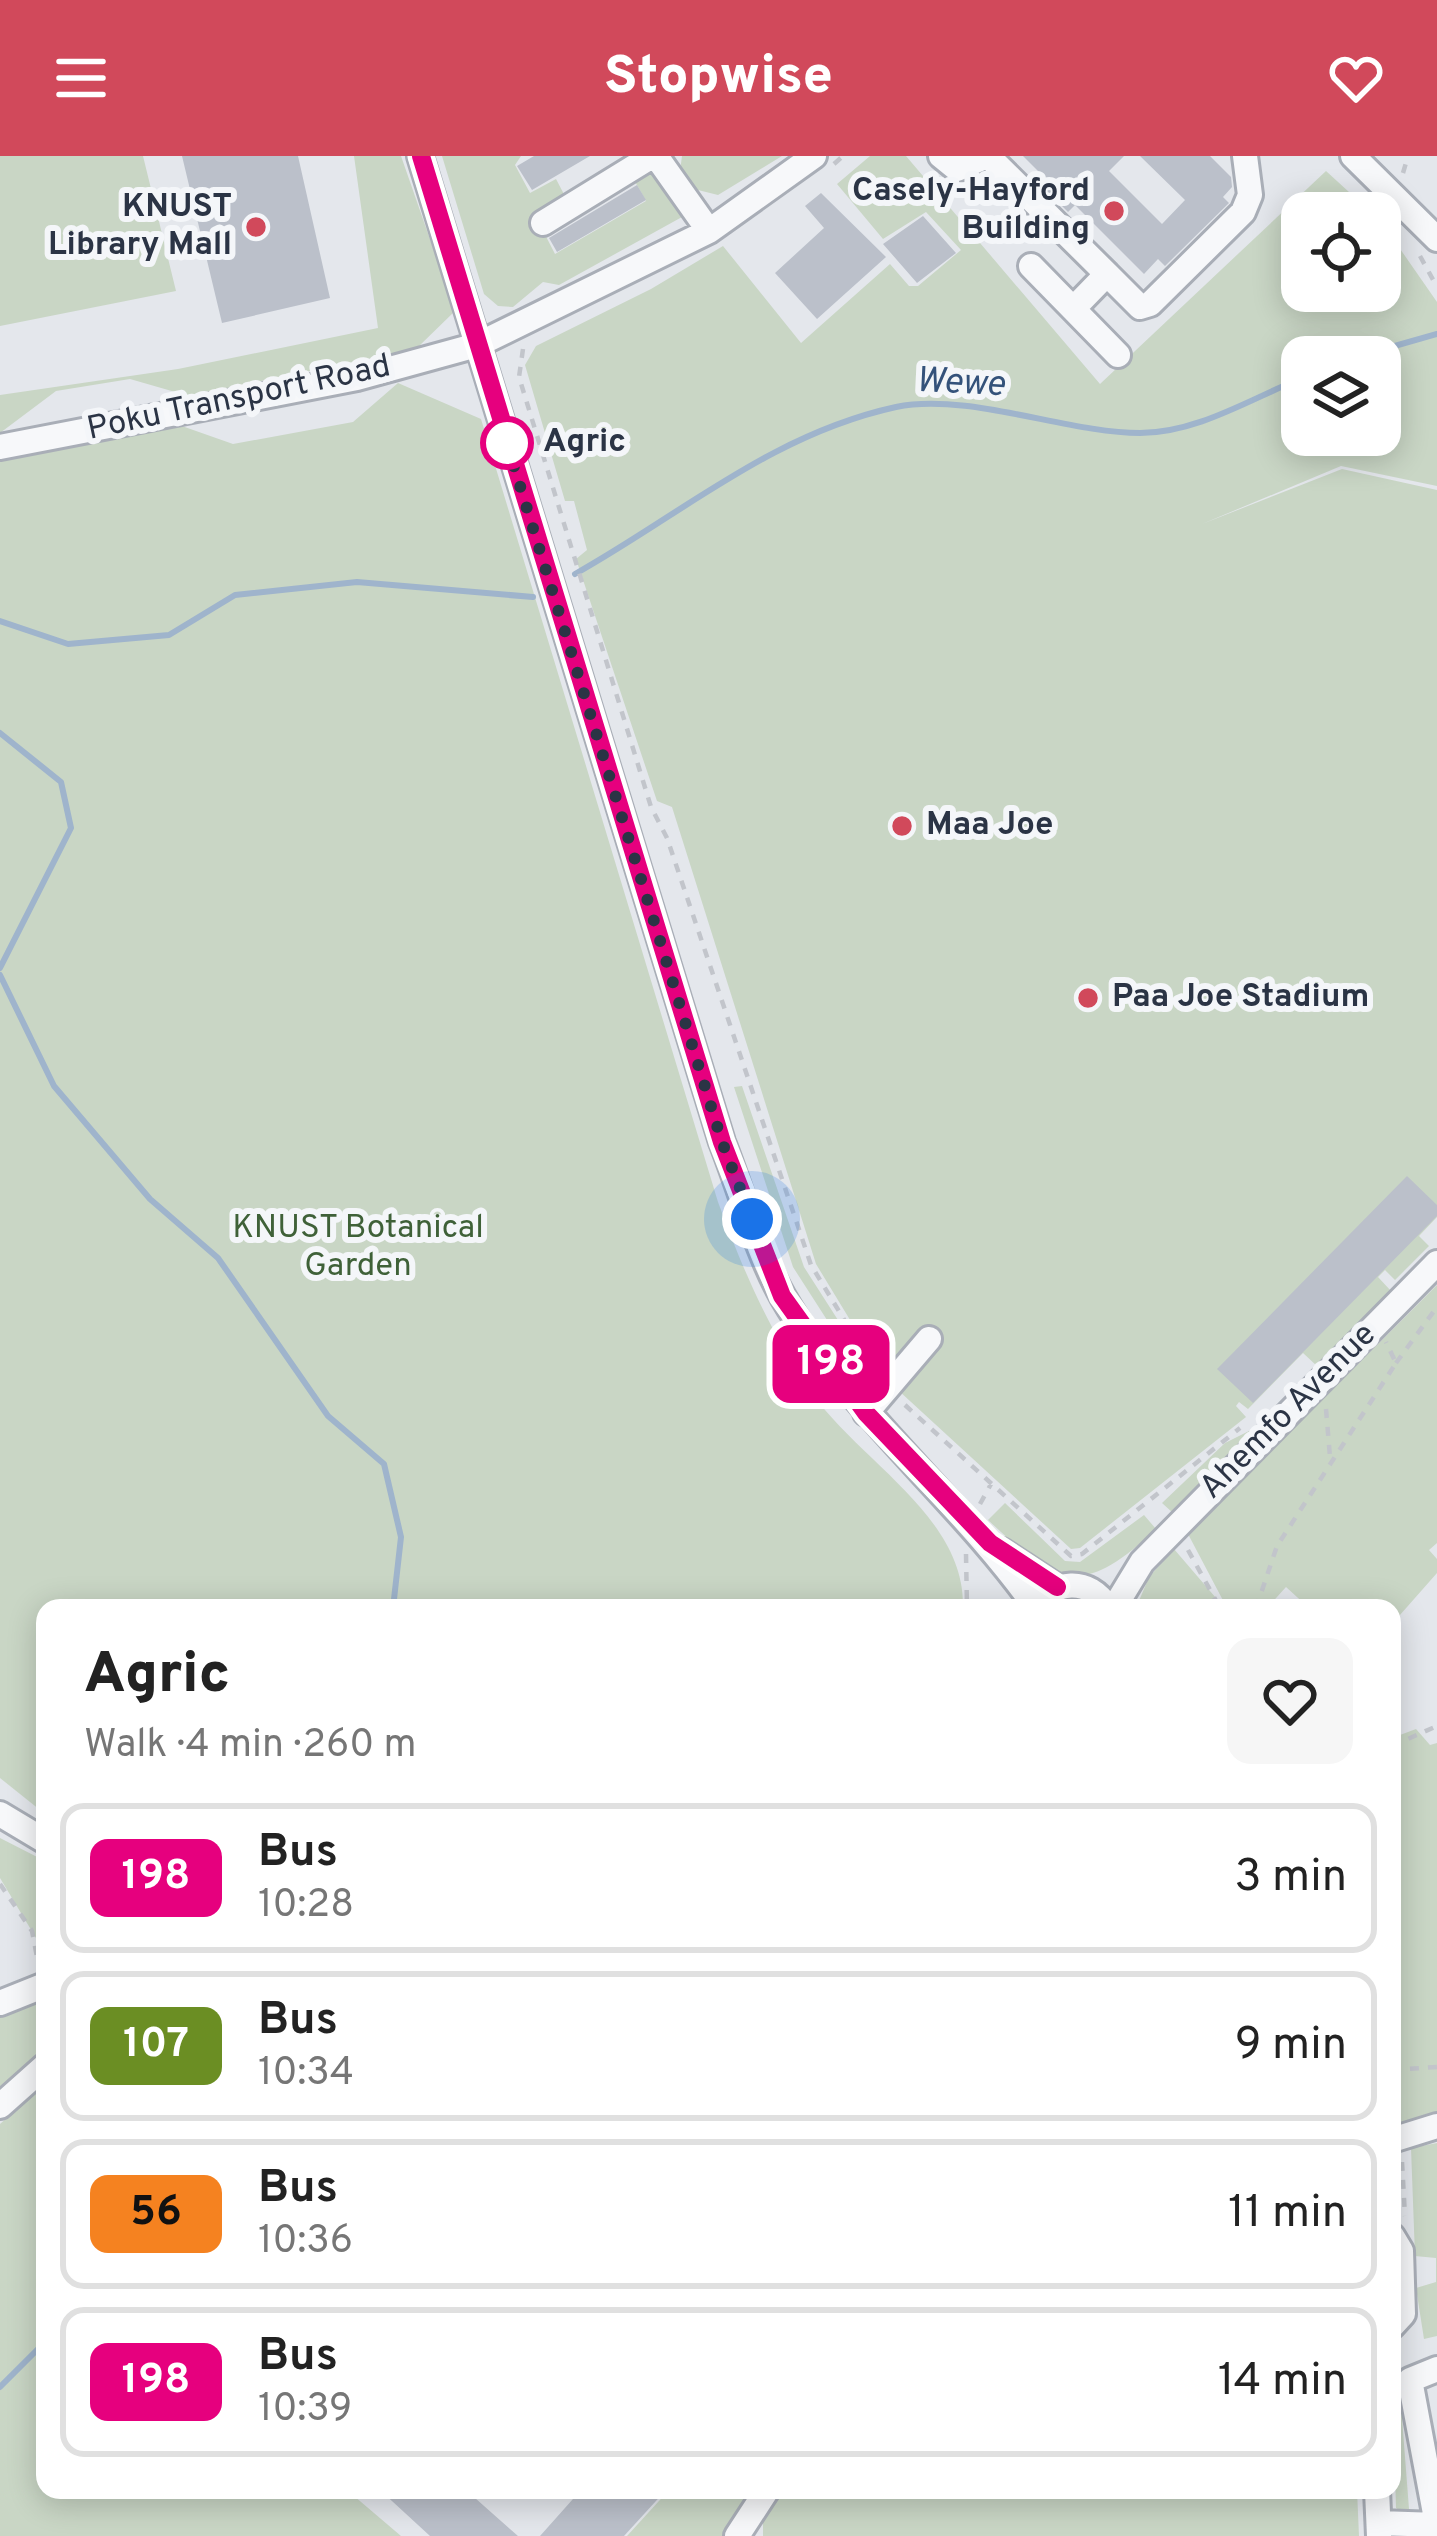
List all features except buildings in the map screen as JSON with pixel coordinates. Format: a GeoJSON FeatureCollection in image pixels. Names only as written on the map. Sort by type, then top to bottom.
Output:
{"type":"FeatureCollection","features":[{"type":"Feature","properties":{"kind":"street"},"geometry":{"type":"LineString","coordinates":[[421,156],[722,1142],[782,1296],[866,1413],[990,1543],[1028,1599]]}},
{"type":"Feature","properties":{"kind":"street"},"geometry":{"type":"LineString","coordinates":[[543,223],[654,156],[709,231]]}},
{"type":"Feature","properties":{"kind":"street","name":"Poku Transport Road"},"geometry":{"type":"LineString","coordinates":[[0,447],[357,378],[477,345],[521,328],[709,231],[814,156]]}},
{"type":"Feature","properties":{"kind":"street"},"geometry":{"type":"LineString","coordinates":[[941,156],[957,169],[987,156],[1140,307],[1150,304],[1243,212],[1250,195],[1245,156]]}},
{"type":"Feature","properties":{"kind":"street"},"geometry":{"type":"LineString","coordinates":[[1353,156],[1437,238]]}},
{"type":"Feature","properties":{"kind":"street"},"geometry":{"type":"LineString","coordinates":[[1031,266],[1118,355]]}},
{"type":"Feature","properties":{"kind":"street"},"geometry":{"type":"LineString","coordinates":[[1073,309],[1107,274]]}},
{"type":"Feature","properties":{"kind":"street","name":"Ahemfo Avenue"},"geometry":{"type":"LineString","coordinates":[[1107,1599],[1437,1263]]}},
{"type":"Feature","properties":{"kind":"street"},"geometry":{"type":"LineString","coordinates":[[866,1413],[929,1339]]}},
{"type":"Feature","properties":{"kind":"street"},"geometry":{"type":"LineString","coordinates":[[990,1543],[1057,1587],[1095,1599]]}},
{"type":"Feature","properties":{"kind":"street"},"geometry":{"type":"LineString","coordinates":[[1043,1599],[1057,1587]]}},
{"type":"Feature","properties":{"kind":"street"},"geometry":{"type":"LineString","coordinates":[[0,1814],[36,1836]]}},
{"type":"Feature","properties":{"kind":"street"},"geometry":{"type":"LineString","coordinates":[[0,2003],[36,1979]]}},
{"type":"Feature","properties":{"kind":"street"},"geometry":{"type":"LineString","coordinates":[[0,2106],[36,2074]]}},
{"type":"Feature","properties":{"kind":"street"},"geometry":{"type":"LineString","coordinates":[[1401,2137],[1437,2126]]}},
{"type":"Feature","properties":{"kind":"street"},"geometry":{"type":"LineString","coordinates":[[1401,2251],[1401,2316]]}},
{"type":"Feature","properties":{"kind":"street"},"geometry":{"type":"LineString","coordinates":[[1377,2499],[1379,2529],[1437,2524],[1410,2380],[1437,2369]]}},
{"type":"Feature","properties":{"kind":"street"},"geometry":{"type":"LineString","coordinates":[[737,2536],[761,2499]]}},
{"type":"Feature","properties":{"kind":"path"},"geometry":{"type":"LineString","coordinates":[[1403,173],[1408,156]]}},
{"type":"Feature","properties":{"kind":"path"},"geometry":{"type":"LineString","coordinates":[[521,328],[519,377],[583,594],[811,1265],[887,1389],[1071,1556],[1082,1554],[1132,1517],[1249,1424]]}},
{"type":"Feature","properties":{"kind":"path"},"geometry":{"type":"LineString","coordinates":[[1259,1599],[1276,1546],[1437,1307]]}},
{"type":"Feature","properties":{"kind":"path"},"geometry":{"type":"LineString","coordinates":[[1376,1323],[1396,1363]]}},
{"type":"Feature","properties":{"kind":"path"},"geometry":{"type":"LineString","coordinates":[[1171,1531],[1190,1551],[1215,1599]]}},
{"type":"Feature","properties":{"kind":"path"},"geometry":{"type":"LineString","coordinates":[[1401,1742],[1437,1726]]}},
{"type":"Feature","properties":{"kind":"path"},"geometry":{"type":"LineString","coordinates":[[0,1884],[36,1942]]}},
{"type":"Feature","properties":{"kind":"path"},"geometry":{"type":"LineString","coordinates":[[1401,2069],[1437,2067]]}},
{"type":"Feature","properties":{"kind":"green space"},"geometry":{"type":"Polygon","coordinates":[[[0,156],[143,156],[176,291],[0,326],[0,156]]]}},
{"type":"Feature","properties":{"kind":"green space"},"geometry":{"type":"Polygon","coordinates":[[[354,156],[401,156],[455,311],[416,349],[189,396],[130,379],[56,391],[0,433],[0,395],[178,369],[378,328],[354,156]]]}},
{"type":"Feature","properties":{"kind":"green space"},"geometry":{"type":"Polygon","coordinates":[[[442,156],[521,156],[515,165],[530,193],[556,179],[567,200],[536,217],[555,254],[646,201],[633,178],[646,169],[655,174],[682,217],[559,285],[543,282],[513,307],[498,306],[484,294],[442,156]]]}},
{"type":"Feature","properties":{"kind":"green space"},"geometry":{"type":"Polygon","coordinates":[[[682,156],[782,156],[718,195],[698,190],[680,171],[682,156]]]}},
{"type":"Feature","properties":{"kind":"green space","name":"Paa Joe Stadium"},"geometry":{"type":"Polygon","coordinates":[[[870,156],[906,156],[1100,384],[1281,213],[1281,312],[1401,312],[1401,250],[1437,302],[1437,486],[1341,466],[1202,524],[1342,469],[1437,490],[1437,1217],[1419,1236],[1429,1246],[1395,1280],[1385,1270],[1378,1277],[1391,1291],[1317,1366],[1303,1353],[1248,1409],[1239,1402],[1236,1406],[1246,1417],[1080,1548],[1071,1549],[886,1379],[816,1264],[672,807],[657,801],[576,559],[587,550],[574,501],[565,501],[525,365],[536,346],[651,289],[723,246],[801,343],[890,264],[909,286],[918,286],[961,250],[926,212],[883,239],[837,184],[870,156]]]}},
{"type":"Feature","properties":{"kind":"green space","name":"Paa Joe Stadium"},"geometry":{"type":"Polygon","coordinates":[[[1326,171],[1349,192],[1304,192],[1326,171]]]}},
{"type":"Feature","properties":{"kind":"green space","name":"KNUST Botanical Garden"},"geometry":{"type":"Polygon","coordinates":[[[398,383],[481,419],[718,1202],[738,1254],[770,1323],[812,1393],[929,1518],[959,1575],[962,1599],[36,1599],[36,1807],[0,1778],[0,458],[179,425],[233,444],[353,422],[398,383]]]}},
{"type":"Feature","properties":{"kind":"green space"},"geometry":{"type":"Polygon","coordinates":[[[742,1086],[804,1267],[879,1384],[870,1387],[793,1267],[734,1087],[742,1086]]]}},
{"type":"Feature","properties":{"kind":"green space"},"geometry":{"type":"Polygon","coordinates":[[[1437,1285],[1437,1543],[1429,1550],[1437,1559],[1437,1573],[1401,1614],[1401,1599],[1299,1599],[1286,1587],[1275,1599],[1222,1599],[1188,1534],[1437,1285]]]}},
{"type":"Feature","properties":{"kind":"green space"},"geometry":{"type":"Polygon","coordinates":[[[1263,1424],[1173,1513],[1162,1503],[1225,1443],[1263,1424]]]}},
{"type":"Feature","properties":{"kind":"green space"},"geometry":{"type":"Polygon","coordinates":[[[1005,1503],[1065,1561],[1080,1562],[1144,1515],[1156,1529],[1108,1567],[1070,1576],[1033,1559],[988,1520],[1005,1503]]]}},
{"type":"Feature","properties":{"kind":"green space"},"geometry":{"type":"Polygon","coordinates":[[[1174,1549],[1217,1599],[1140,1599],[1149,1577],[1174,1549]]]}},
{"type":"Feature","properties":{"kind":"green space"},"geometry":{"type":"Polygon","coordinates":[[[1416,1729],[1430,1745],[1437,1743],[1437,2122],[1423,2126],[1401,2122],[1401,1735],[1416,1729]]]}},
{"type":"Feature","properties":{"kind":"green space"},"geometry":{"type":"Polygon","coordinates":[[[0,1838],[36,1856],[36,1938],[0,1878],[0,1838]]]}},
{"type":"Feature","properties":{"kind":"green space"},"geometry":{"type":"Polygon","coordinates":[[[36,2002],[36,2058],[0,2087],[0,2017],[36,2002]]]}},
{"type":"Feature","properties":{"kind":"green space"},"geometry":{"type":"Polygon","coordinates":[[[36,2092],[36,2499],[358,2499],[401,2536],[0,2536],[0,2124],[36,2092]]]}},
{"type":"Feature","properties":{"kind":"green space"},"geometry":{"type":"Polygon","coordinates":[[[1437,2143],[1437,2336],[1424,2339],[1416,2288],[1436,2282],[1436,2258],[1415,2256],[1411,2148],[1437,2143]]]}},
{"type":"Feature","properties":{"kind":"green space"},"geometry":{"type":"Polygon","coordinates":[[[1401,2405],[1409,2509],[1405,2514],[1396,2508],[1396,2499],[1401,2499],[1401,2405]]]}},
{"type":"Feature","properties":{"kind":"green space"},"geometry":{"type":"Polygon","coordinates":[[[661,2499],[751,2499],[726,2536],[627,2536],[661,2499]]]}},
{"type":"Feature","properties":{"kind":"green space"},"geometry":{"type":"Polygon","coordinates":[[[774,2499],[1357,2499],[1359,2536],[763,2536],[763,2517],[774,2499]]]}},
{"type":"Feature","properties":{"kind":"waterway","name":"Wewe"},"geometry":{"type":"LineString","coordinates":[[1401,344],[1437,334]]}},
{"type":"Feature","properties":{"kind":"waterway","name":"Wewe"},"geometry":{"type":"LineString","coordinates":[[575,574],[768,456],[851,419],[896,407],[954,405],[1140,433],[1203,421],[1281,387]]}},
{"type":"Feature","properties":{"kind":"waterway","name":"Wewe"},"geometry":{"type":"LineString","coordinates":[[0,621],[68,644],[169,635],[235,595],[357,582],[533,597]]}},
{"type":"Feature","properties":{"kind":"waterway"},"geometry":{"type":"LineString","coordinates":[[0,733],[61,782],[71,828],[0,968]]}},
{"type":"Feature","properties":{"kind":"waterway"},"geometry":{"type":"LineString","coordinates":[[0,975],[54,1086],[150,1199],[218,1258],[328,1416],[384,1464],[401,1537],[394,1599]]}},
{"type":"Feature","properties":{"kind":"waterway"},"geometry":{"type":"LineString","coordinates":[[0,2387],[36,2351]]}},
{"type":"Feature","properties":{"kind":"bus line","name":"198"},"geometry":{"type":"LineString","coordinates":[[421,156],[722,1142],[782,1296],[866,1413],[969,1522],[990,1543],[1057,1587]]}},
{"type":"Feature","properties":{"kind":"place","name":"Casely-Hayford Building"},"geometry":{"type":"Point","coordinates":[1114,211]}},
{"type":"Feature","properties":{"kind":"place","name":"KNUST Library Mall"},"geometry":{"type":"Point","coordinates":[256,227]}},
{"type":"Feature","properties":{"kind":"place","name":"Agric"},"geometry":{"type":"Point","coordinates":[507,443]}},
{"type":"Feature","properties":{"kind":"place","name":"Maa Joe"},"geometry":{"type":"Point","coordinates":[902,826]}},
{"type":"Feature","properties":{"kind":"place","name":"Paa Joe Stadium"},"geometry":{"type":"Point","coordinates":[1088,998]}},
{"type":"Feature","properties":{"kind":"route"},"geometry":{"type":"LineString","coordinates":[[507,443],[504,434],[722,1142],[752,1219]]}}]}
